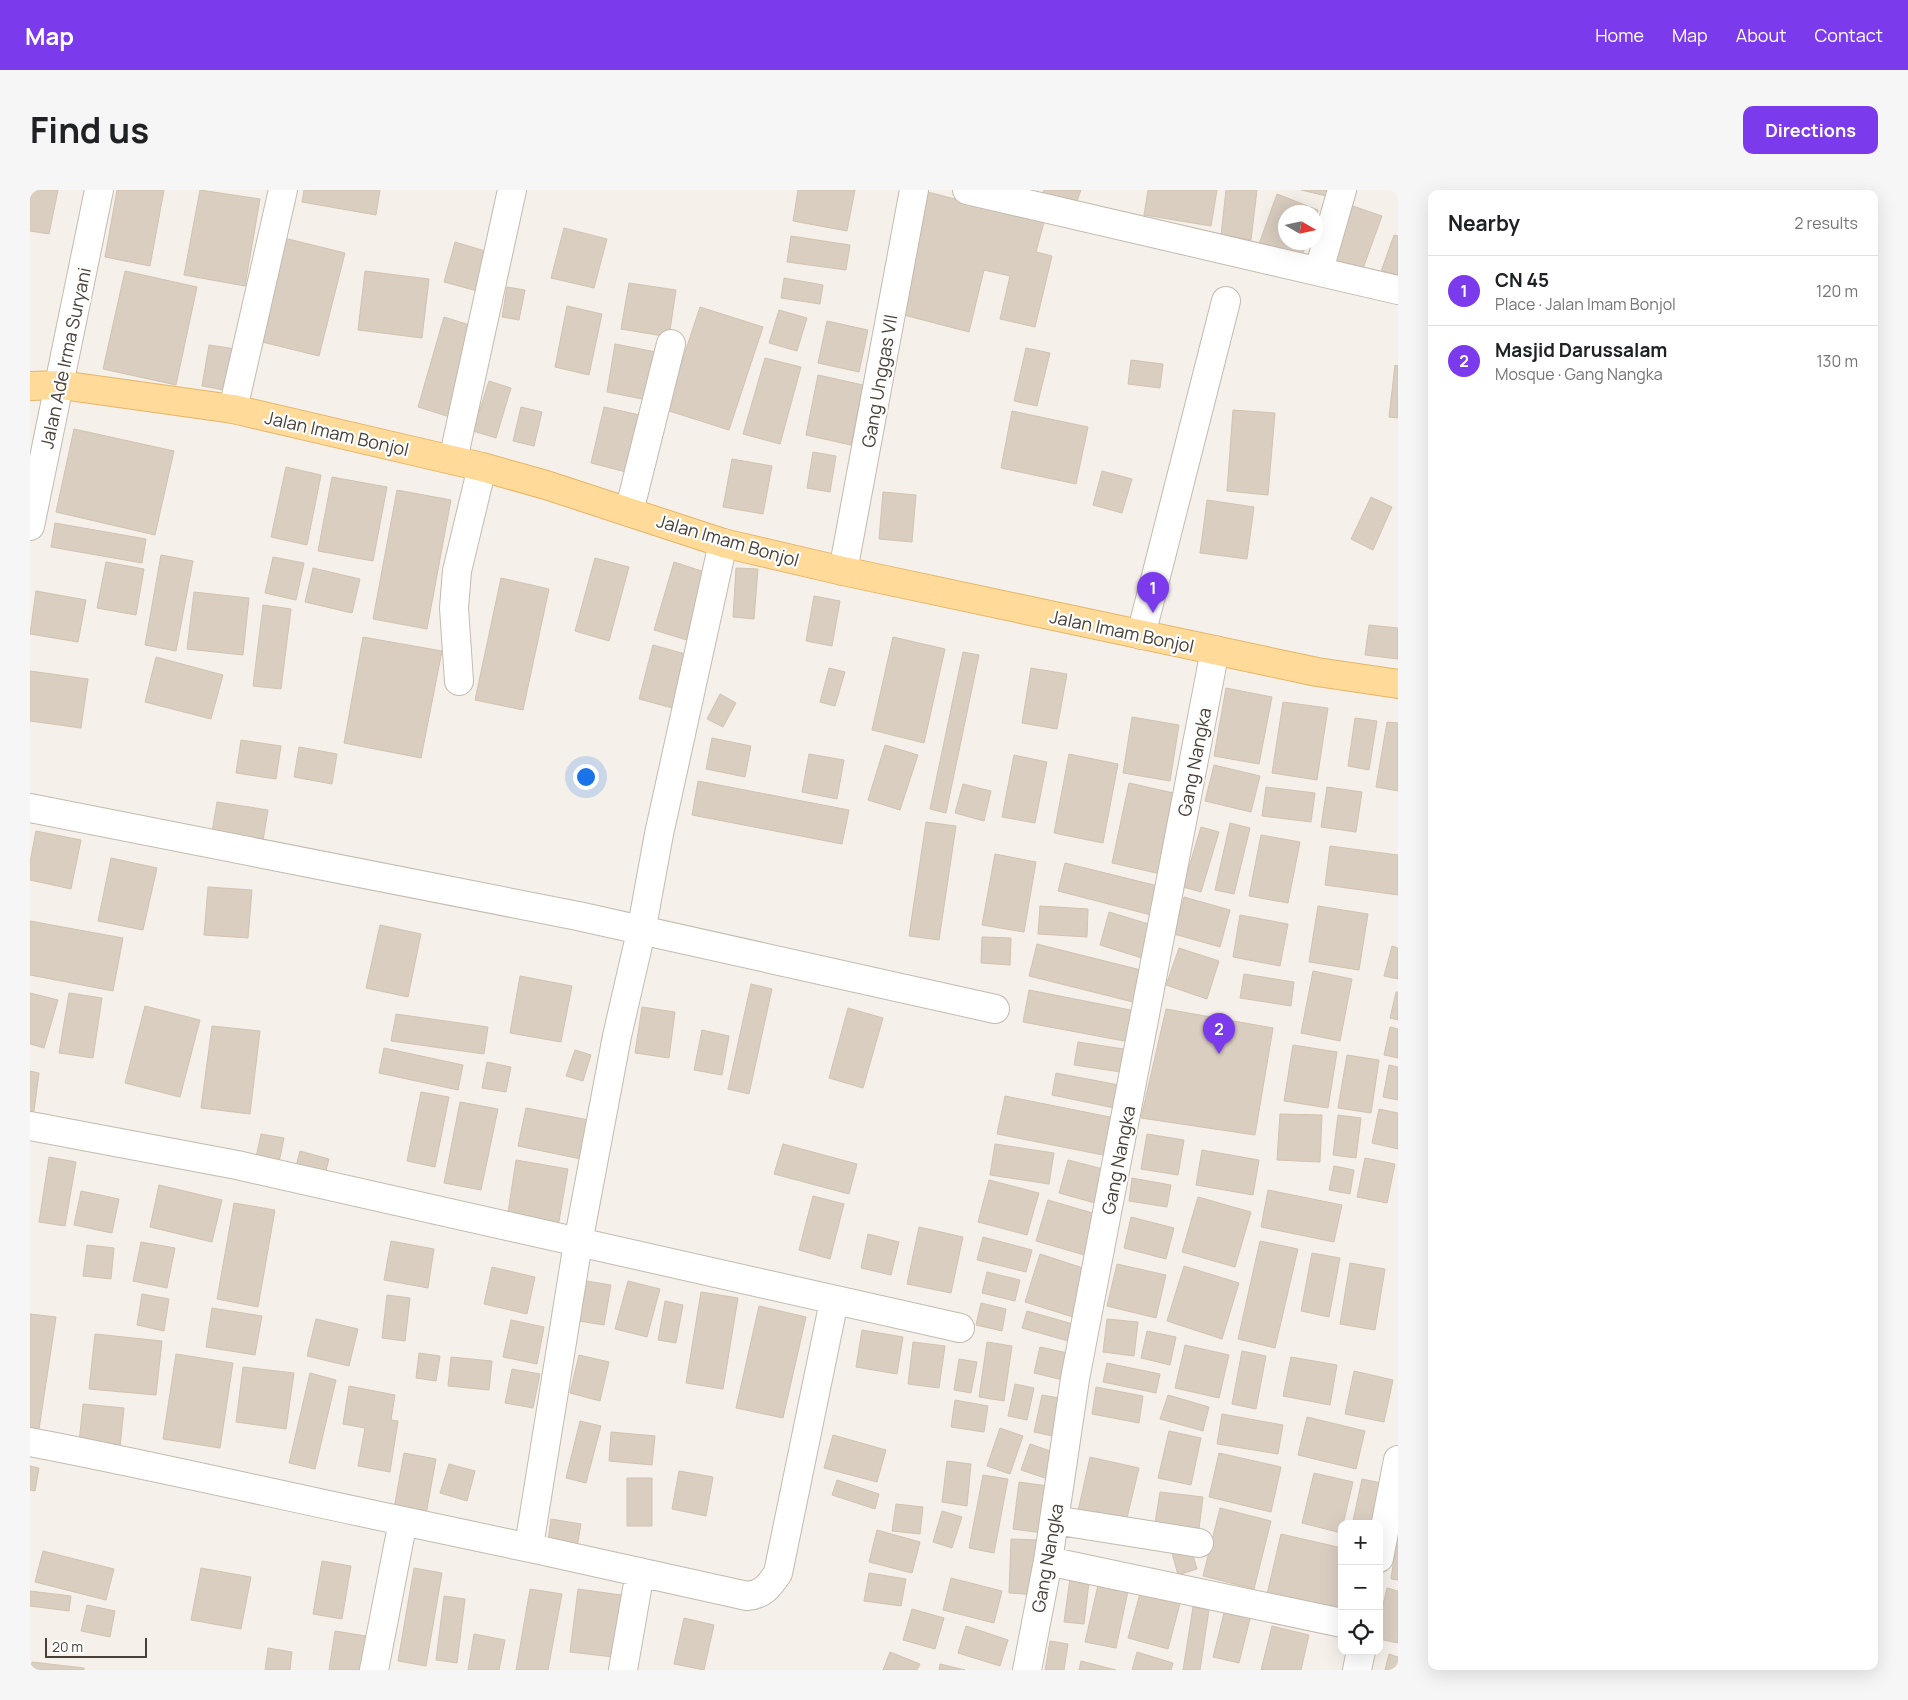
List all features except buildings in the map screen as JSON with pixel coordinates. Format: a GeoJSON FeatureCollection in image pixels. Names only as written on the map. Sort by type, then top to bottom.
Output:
{"type":"FeatureCollection","features":[{"type":"Feature","properties":{"kind":"main road","name":"Jalan Imam Bonjol"},"geometry":{"type":"LineString","coordinates":[[30,386],[61,385],[234,408],[482,467],[723,543],[843,572],[1317,672],[1398,684]]}},
{"type":"Feature","properties":{"kind":"street","name":"Jalan Ade Irma Suryani"},"geometry":{"type":"LineString","coordinates":[[30,526],[61,385],[99,190]]}},
{"type":"Feature","properties":{"kind":"street"},"geometry":{"type":"LineString","coordinates":[[234,408],[284,190]]}},
{"type":"Feature","properties":{"kind":"street"},"geometry":{"type":"LineString","coordinates":[[454,460],[512,190]]}},
{"type":"Feature","properties":{"kind":"street","name":"Gang Unggas VII"},"geometry":{"type":"LineString","coordinates":[[843,572],[914,190]]}},
{"type":"Feature","properties":{"kind":"street"},"geometry":{"type":"LineString","coordinates":[[967,190],[1256,258],[1319,270],[1398,290]]}},
{"type":"Feature","properties":{"kind":"street"},"geometry":{"type":"LineString","coordinates":[[1319,270],[1342,190]]}},
{"type":"Feature","properties":{"kind":"street"},"geometry":{"type":"LineString","coordinates":[[1141,635],[1226,301]]}},
{"type":"Feature","properties":{"kind":"street"},"geometry":{"type":"LineString","coordinates":[[629,512],[671,344]]}},
{"type":"Feature","properties":{"kind":"street"},"geometry":{"type":"LineString","coordinates":[[459,681],[454,608],[457,571],[482,467]]}},
{"type":"Feature","properties":{"kind":"street"},"geometry":{"type":"LineString","coordinates":[[529,1546],[578,1243],[617,1036],[641,932],[659,834],[723,543]]}},
{"type":"Feature","properties":{"kind":"street","name":"Gang Nangka"},"geometry":{"type":"LineString","coordinates":[[1027,1670],[1048,1561],[1075,1379],[1215,650]]}},
{"type":"Feature","properties":{"kind":"street"},"geometry":{"type":"LineString","coordinates":[[30,808],[578,916],[641,932],[995,1009]]}},
{"type":"Feature","properties":{"kind":"street"},"geometry":{"type":"LineString","coordinates":[[30,1126],[237,1165],[960,1328]]}},
{"type":"Feature","properties":{"kind":"street"},"geometry":{"type":"LineString","coordinates":[[30,1442],[136,1462],[403,1521],[529,1546],[746,1596],[754,1596],[771,1585],[778,1573],[834,1301]]}},
{"type":"Feature","properties":{"kind":"street"},"geometry":{"type":"LineString","coordinates":[[1383,1538],[1398,1461]]}},
{"type":"Feature","properties":{"kind":"street"},"geometry":{"type":"LineString","coordinates":[[1054,1520],[1199,1543]]}},
{"type":"Feature","properties":{"kind":"street"},"geometry":{"type":"LineString","coordinates":[[374,1670],[403,1521]]}},
{"type":"Feature","properties":{"kind":"street"},"geometry":{"type":"LineString","coordinates":[[1048,1561],[1338,1622]]}},
{"type":"Feature","properties":{"kind":"street"},"geometry":{"type":"LineString","coordinates":[[622,1670],[640,1572]]}},
{"type":"Feature","properties":{"kind":"street"},"geometry":{"type":"LineString","coordinates":[[1357,1670],[1360,1655]]}},
{"type":"Feature","properties":{"kind":"place","name":"CN 45"},"geometry":{"type":"Point","coordinates":[1153,613]}},
{"type":"Feature","properties":{"kind":"place","name":"Masjid Darussalam"},"geometry":{"type":"Point","coordinates":[1219,1054]}}]}
